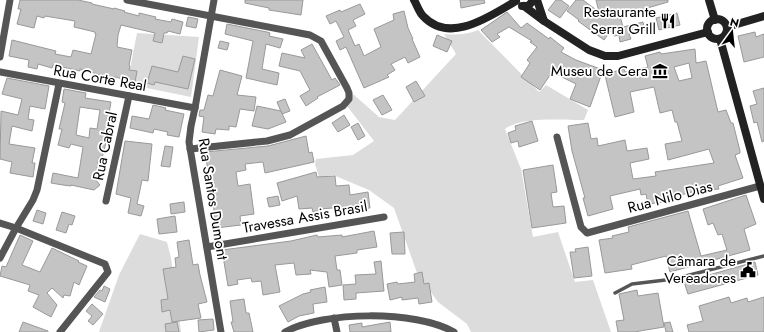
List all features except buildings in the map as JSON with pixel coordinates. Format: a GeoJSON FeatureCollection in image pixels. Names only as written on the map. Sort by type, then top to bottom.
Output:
{"type":"FeatureCollection","features":[{"type":"Feature","properties":{"kind":"street"},"geometry":{"type":"LineString","coordinates":[[0,57],[10,0]]}},
{"type":"Feature","properties":{"kind":"street"},"geometry":{"type":"LineString","coordinates":[[127,0],[302,33],[316,38],[321,41],[346,85],[349,93],[349,100],[340,108],[290,135],[267,141],[190,150]]}},
{"type":"Feature","properties":{"kind":"street","name":"Rua Santos Dumont"},"geometry":{"type":"LineString","coordinates":[[214,0],[190,131],[190,150],[221,332]]}},
{"type":"Feature","properties":{"kind":"street"},"geometry":{"type":"LineString","coordinates":[[414,0],[422,15],[431,23],[440,27],[460,28],[472,25],[516,1],[589,50],[605,56],[618,56],[708,32]]}},
{"type":"Feature","properties":{"kind":"street"},"geometry":{"type":"LineString","coordinates":[[524,6],[531,4],[536,0],[544,21]]}},
{"type":"Feature","properties":{"kind":"street"},"geometry":{"type":"LineString","coordinates":[[709,0],[715,20]]}},
{"type":"Feature","properties":{"kind":"street"},"geometry":{"type":"LineString","coordinates":[[727,27],[764,16]]}},
{"type":"Feature","properties":{"kind":"street"},"geometry":{"type":"LineString","coordinates":[[720,39],[711,37],[708,32],[710,24],[715,20],[721,20],[727,27]]}},
{"type":"Feature","properties":{"kind":"street"},"geometry":{"type":"LineString","coordinates":[[720,39],[726,33],[727,27]]}},
{"type":"Feature","properties":{"kind":"street"},"geometry":{"type":"LineString","coordinates":[[720,39],[764,199]]}},
{"type":"Feature","properties":{"kind":"street","name":"Rua Corte Real"},"geometry":{"type":"LineString","coordinates":[[0,72],[195,108]]}},
{"type":"Feature","properties":{"kind":"street"},"geometry":{"type":"LineString","coordinates":[[0,258],[30,206],[37,190],[59,84]]}},
{"type":"Feature","properties":{"kind":"street","name":"Rua Cabral"},"geometry":{"type":"LineString","coordinates":[[106,201],[129,96]]}},
{"type":"Feature","properties":{"kind":"street","name":"Rua Nilo Dias"},"geometry":{"type":"LineString","coordinates":[[557,137],[581,227],[587,233],[760,186]]}},
{"type":"Feature","properties":{"kind":"street","name":"Travessa Assis Brasil"},"geometry":{"type":"LineString","coordinates":[[207,247],[384,217]]}},
{"type":"Feature","properties":{"kind":"street"},"geometry":{"type":"LineString","coordinates":[[0,223],[105,264],[108,272],[60,332]]}},
{"type":"Feature","properties":{"kind":"street"},"geometry":{"type":"LineString","coordinates":[[285,332],[309,323],[334,318],[401,317],[437,324],[454,332]]}},
{"type":"Feature","properties":{"kind":"street"},"geometry":{"type":"LineString","coordinates":[[334,318],[337,332]]}},
{"type":"Feature","properties":{"kind":"lane"},"geometry":{"type":"LineString","coordinates":[[615,292],[632,284],[674,280],[764,256]]}},
{"type":"Feature","properties":{"kind":"shaded area"},"geometry":{"type":"Polygon","coordinates":[[[478,30],[539,92],[546,85],[588,110],[584,120],[532,120],[512,125],[505,129],[521,169],[533,237],[558,232],[575,282],[593,280],[611,332],[471,332],[467,324],[438,302],[417,273],[394,208],[369,190],[333,175],[319,177],[315,164],[316,159],[353,155],[374,141],[347,106],[353,94],[379,117],[395,120],[456,54],[444,34],[461,34],[478,30]]]}},
{"type":"Feature","properties":{"kind":"shaded area"},"geometry":{"type":"Polygon","coordinates":[[[137,33],[199,37],[191,97],[127,84],[137,33]]]}},
{"type":"Feature","properties":{"kind":"shaded area"},"geometry":{"type":"Polygon","coordinates":[[[140,234],[167,242],[171,258],[181,332],[99,332],[119,275],[140,234]]]}},
{"type":"Feature","properties":{"kind":"place","name":"Restaurante Serra Grill"},"geometry":{"type":"Point","coordinates":[668,21]}},
{"type":"Feature","properties":{"kind":"place","name":"Museu de Cera"},"geometry":{"type":"Point","coordinates":[660,71]}},
{"type":"Feature","properties":{"kind":"place","name":"Câmara de Vereadores"},"geometry":{"type":"Point","coordinates":[748,270]}}]}
